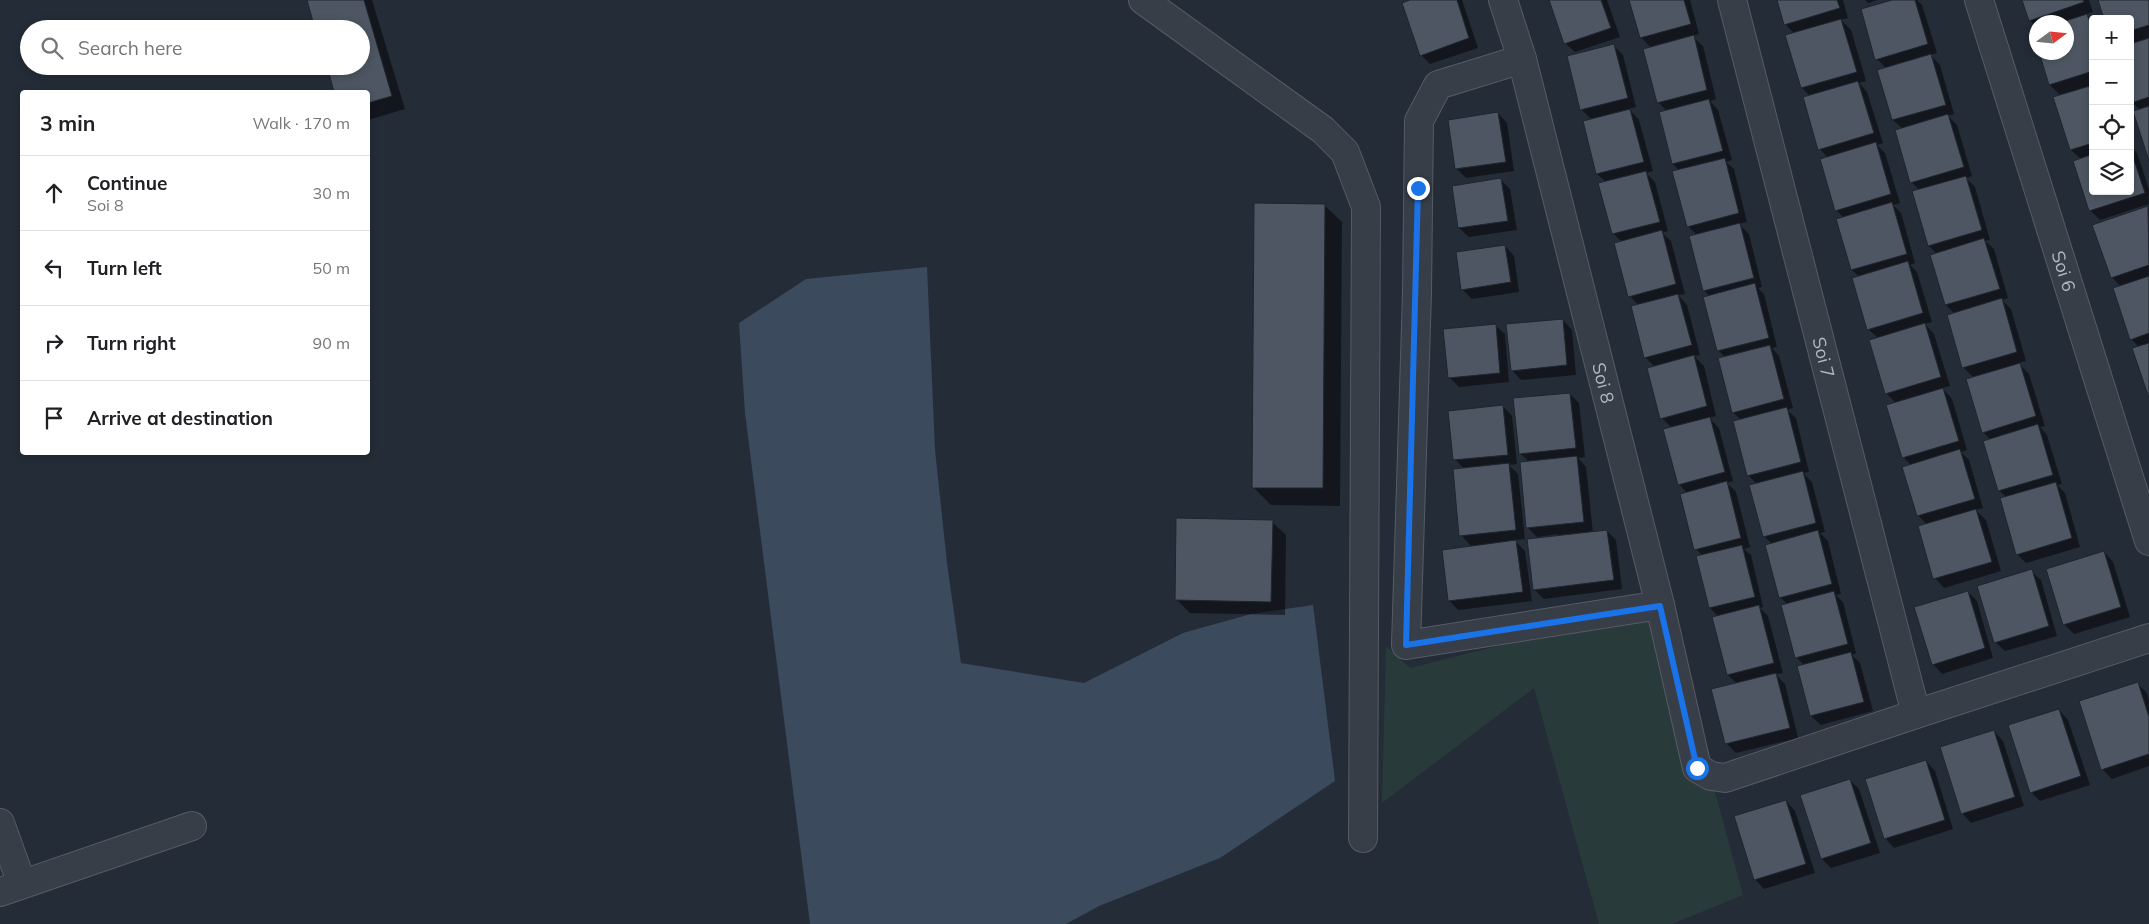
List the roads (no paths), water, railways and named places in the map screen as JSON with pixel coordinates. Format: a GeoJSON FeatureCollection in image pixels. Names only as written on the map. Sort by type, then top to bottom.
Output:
{"type":"FeatureCollection","features":[{"type":"Feature","properties":{"kind":"street"},"geometry":{"type":"LineString","coordinates":[[1143,0],[1323,130],[1345,152],[1366,207],[1363,838]]}},
{"type":"Feature","properties":{"kind":"street","name":"Soi 8"},"geometry":{"type":"LineString","coordinates":[[1503,0],[1522,59],[1660,606],[1697,768],[1710,776],[1725,778],[1916,714]]}},
{"type":"Feature","properties":{"kind":"street","name":"Soi 7"},"geometry":{"type":"LineString","coordinates":[[1732,0],[1916,714]]}},
{"type":"Feature","properties":{"kind":"street","name":"Soi 6"},"geometry":{"type":"LineString","coordinates":[[1979,0],[2149,541]]}},
{"type":"Feature","properties":{"kind":"street"},"geometry":{"type":"LineString","coordinates":[[1522,59],[1438,85],[1419,121],[1417,293],[1406,645],[1660,606]]}},
{"type":"Feature","properties":{"kind":"street"},"geometry":{"type":"LineString","coordinates":[[1916,714],[2149,638]]}},
{"type":"Feature","properties":{"kind":"street"},"geometry":{"type":"LineString","coordinates":[[0,823],[11,888],[192,826]]}},
{"type":"Feature","properties":{"kind":"water"},"geometry":{"type":"Polygon","coordinates":[[[927,267],[935,450],[947,563],[961,663],[1084,683],[1183,633],[1251,614],[1313,605],[1335,781],[1220,858],[1099,906],[1066,924],[810,924],[745,413],[739,323],[806,279],[927,267]]]}}]}
